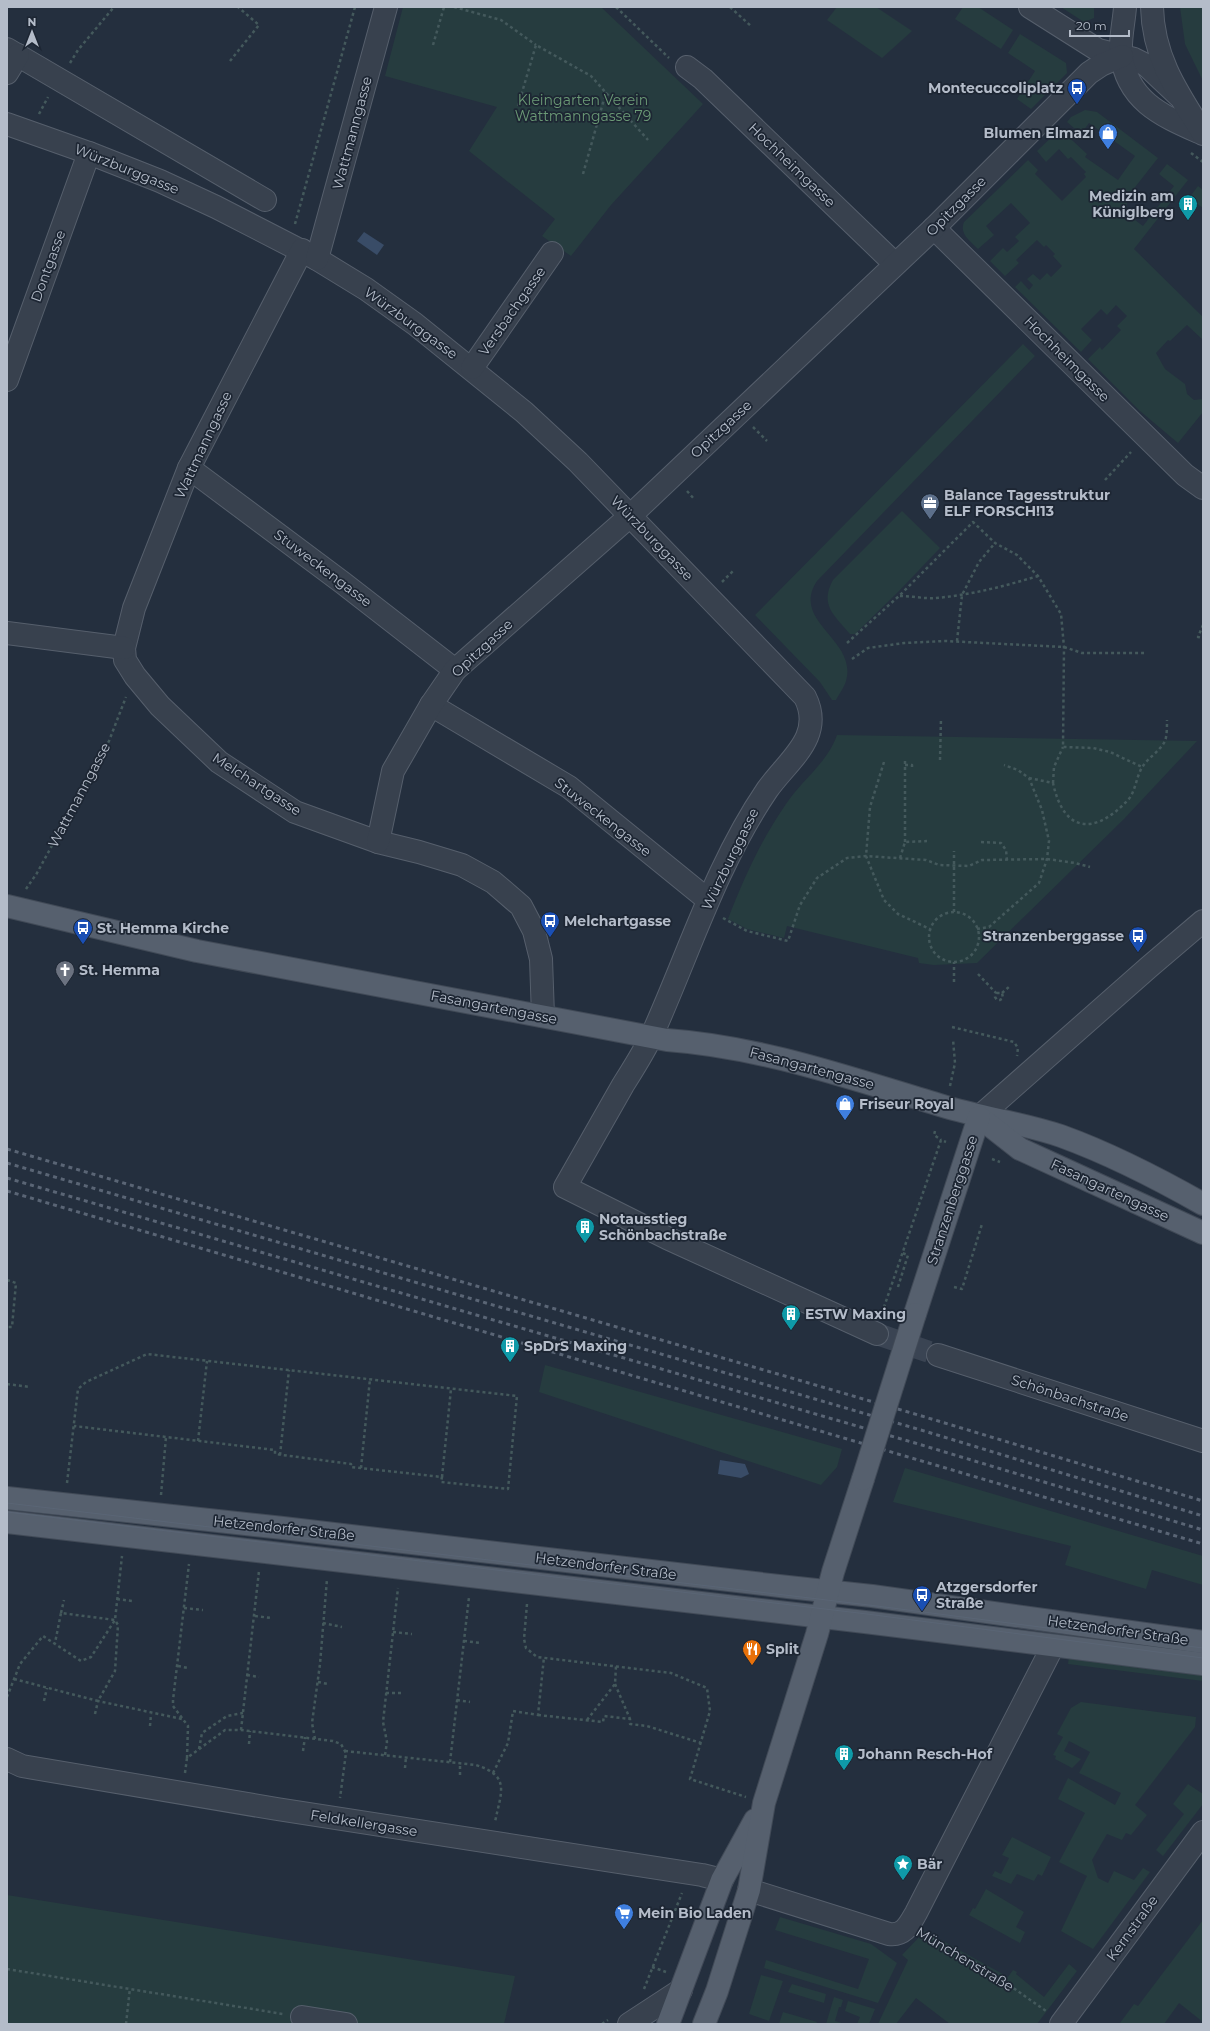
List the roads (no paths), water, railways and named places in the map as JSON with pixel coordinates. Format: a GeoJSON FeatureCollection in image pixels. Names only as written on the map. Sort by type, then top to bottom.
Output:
{"type":"FeatureCollection","features":[{"type":"Feature","properties":{"kind":"main road","name":"Fasangartengasse"},"geometry":{"type":"LineString","coordinates":[[10,907],[197,951],[651,1037],[725,1046],[815,1066],[979,1117],[1060,1136],[1160,1180],[1203,1204]]}},
{"type":"Feature","properties":{"kind":"main road","name":"Fasangartengasse"},"geometry":{"type":"LineString","coordinates":[[979,1117],[1020,1149],[1203,1233]]}},
{"type":"Feature","properties":{"kind":"main road","name":"Stranzenberggasse"},"geometry":{"type":"LineString","coordinates":[[828,1591],[979,1117]]}},
{"type":"Feature","properties":{"kind":"main road","name":"Hetzendorfer Straße"},"geometry":{"type":"LineString","coordinates":[[7,1498],[283,1528],[828,1591],[1068,1622],[1203,1642]]}},
{"type":"Feature","properties":{"kind":"main road","name":"Hetzendorfer Straße"},"geometry":{"type":"LineString","coordinates":[[7,1522],[822,1617],[1203,1664]]}},
{"type":"Feature","properties":{"kind":"main road"},"geometry":{"type":"LineString","coordinates":[[710,2018],[749,1890],[764,1803],[822,1617],[828,1591]]}},
{"type":"Feature","properties":{"kind":"main road"},"geometry":{"type":"LineString","coordinates":[[668,2024],[722,1880],[764,1803]]}},
{"type":"Feature","properties":{"kind":"street","name":"Wattmanngasse"},"geometry":{"type":"LineString","coordinates":[[124,648],[134,608],[189,468],[303,251],[386,7]]}},
{"type":"Feature","properties":{"kind":"street"},"geometry":{"type":"LineString","coordinates":[[1030,7],[1098,50],[1122,56],[1146,65],[1179,96]]}},
{"type":"Feature","properties":{"kind":"street"},"geometry":{"type":"LineString","coordinates":[[1125,7],[1122,56],[1133,89],[1142,100],[1169,118],[1203,134]]}},
{"type":"Feature","properties":{"kind":"street"},"geometry":{"type":"LineString","coordinates":[[1122,56],[1152,8]]}},
{"type":"Feature","properties":{"kind":"street"},"geometry":{"type":"LineString","coordinates":[[1152,8],[1156,46],[1166,72],[1203,134]]}},
{"type":"Feature","properties":{"kind":"street","name":"Opitzgasse"},"geometry":{"type":"LineString","coordinates":[[378,842],[393,771],[430,705],[455,670],[630,516],[934,228],[1089,73],[1101,65],[1122,56]]}},
{"type":"Feature","properties":{"kind":"street"},"geometry":{"type":"LineString","coordinates":[[11,59],[265,200]]}},
{"type":"Feature","properties":{"kind":"street","name":"Hochheimgasse"},"geometry":{"type":"LineString","coordinates":[[687,67],[708,84],[895,264]]}},
{"type":"Feature","properties":{"kind":"street","name":"Würzburggasse"},"geometry":{"type":"LineString","coordinates":[[7,124],[89,153],[160,181],[303,251],[390,306],[472,368],[530,417],[578,462],[805,697],[811,709],[810,734],[803,746],[773,781],[736,839],[708,900],[651,1037],[565,1187],[667,1238],[879,1325]]}},
{"type":"Feature","properties":{"kind":"street","name":"Dontgasse"},"geometry":{"type":"LineString","coordinates":[[7,380],[89,153]]}},
{"type":"Feature","properties":{"kind":"street","name":"Hochheimgasse"},"geometry":{"type":"LineString","coordinates":[[934,228],[1185,475],[1203,488]]}},
{"type":"Feature","properties":{"kind":"street","name":"Versbachgasse"},"geometry":{"type":"LineString","coordinates":[[472,368],[552,253]]}},
{"type":"Feature","properties":{"kind":"street","name":"Stuweckengasse"},"geometry":{"type":"LineString","coordinates":[[189,468],[343,583],[455,670]]}},
{"type":"Feature","properties":{"kind":"street"},"geometry":{"type":"LineString","coordinates":[[7,633],[124,648]]}},
{"type":"Feature","properties":{"kind":"street","name":"Melchartgasse"},"geometry":{"type":"LineString","coordinates":[[124,648],[125,660],[135,676],[160,706],[219,762],[295,812],[378,842],[462,865],[493,882],[521,906],[534,931],[542,959],[544,1016]]}},
{"type":"Feature","properties":{"kind":"street","name":"Stuweckengasse"},"geometry":{"type":"LineString","coordinates":[[430,705],[569,787],[708,900]]}},
{"type":"Feature","properties":{"kind":"street","name":"Stranzenberggasse"},"geometry":{"type":"LineString","coordinates":[[979,1117],[1203,922]]}},
{"type":"Feature","properties":{"kind":"street","name":"Schönbachstraße"},"geometry":{"type":"LineString","coordinates":[[938,1355],[1203,1441]]}},
{"type":"Feature","properties":{"kind":"street","name":"Münchenstraße"},"geometry":{"type":"LineString","coordinates":[[749,1890],[889,1934],[900,1933],[909,1925],[1053,1646]]}},
{"type":"Feature","properties":{"kind":"street","name":"Feldkellergasse"},"geometry":{"type":"LineString","coordinates":[[7,1759],[22,1766],[337,1819],[702,1875],[722,1880]]}},
{"type":"Feature","properties":{"kind":"street","name":"Kernstraße"},"geometry":{"type":"LineString","coordinates":[[1062,2024],[1203,1832]]}},
{"type":"Feature","properties":{"kind":"street"},"geometry":{"type":"LineString","coordinates":[[629,2024],[681,1990]]}},
{"type":"Feature","properties":{"kind":"street"},"geometry":{"type":"LineString","coordinates":[[302,2017],[346,2024]]}},
{"type":"Feature","properties":{"kind":"water"},"geometry":{"type":"Polygon","coordinates":[[[364,232],[384,245],[377,255],[357,241],[364,232]]]}},
{"type":"Feature","properties":{"kind":"water"},"geometry":{"type":"Polygon","coordinates":[[[720,1460],[745,1464],[749,1474],[741,1478],[718,1474],[720,1460]]]}},
{"type":"Feature","properties":{"kind":"tunnel"},"geometry":{"type":"LineString","coordinates":[[877,1334],[938,1355]]}},
{"type":"Feature","properties":{"kind":"tram line"},"geometry":{"type":"LineString","coordinates":[[7,1503],[869,1605],[1203,1648]]}},
{"type":"Feature","properties":{"kind":"tram line"},"geometry":{"type":"LineString","coordinates":[[7,1512],[867,1614],[1203,1658]]}},
{"type":"Feature","properties":{"kind":"railway"},"geometry":{"type":"LineString","coordinates":[[7,1149],[925,1417],[1203,1501]]}},
{"type":"Feature","properties":{"kind":"railway"},"geometry":{"type":"LineString","coordinates":[[7,1163],[921,1430],[1203,1516]]}},
{"type":"Feature","properties":{"kind":"railway"},"geometry":{"type":"LineString","coordinates":[[7,1178],[915,1443],[1203,1530]]}},
{"type":"Feature","properties":{"kind":"railway"},"geometry":{"type":"LineString","coordinates":[[7,1191],[1203,1544]]}},
{"type":"Feature","properties":{"kind":"place","name":"Montecuccoliplatz"},"geometry":{"type":"Point","coordinates":[1077,105]}},
{"type":"Feature","properties":{"kind":"place","name":"Blumen Elmazi"},"geometry":{"type":"Point","coordinates":[1108,150]}},
{"type":"Feature","properties":{"kind":"place","name":"Medizin am Küniglberg"},"geometry":{"type":"Point","coordinates":[1188,221]}},
{"type":"Feature","properties":{"kind":"place","name":"Balance Tagesstruktur ELF FORSCH!13"},"geometry":{"type":"Point","coordinates":[930,520]}},
{"type":"Feature","properties":{"kind":"place","name":"Melchartgasse"},"geometry":{"type":"Point","coordinates":[550,938]}},
{"type":"Feature","properties":{"kind":"place","name":"St. Hemma Kirche"},"geometry":{"type":"Point","coordinates":[83,945]}},
{"type":"Feature","properties":{"kind":"place","name":"Stranzenberggasse"},"geometry":{"type":"Point","coordinates":[1138,953]}},
{"type":"Feature","properties":{"kind":"place","name":"St. Hemma"},"geometry":{"type":"Point","coordinates":[65,987]}},
{"type":"Feature","properties":{"kind":"place","name":"Friseur Royal"},"geometry":{"type":"Point","coordinates":[845,1121]}},
{"type":"Feature","properties":{"kind":"place","name":"Notausstieg Schönbachstraße"},"geometry":{"type":"Point","coordinates":[585,1244]}},
{"type":"Feature","properties":{"kind":"place","name":"ESTW Maxing"},"geometry":{"type":"Point","coordinates":[791,1331]}},
{"type":"Feature","properties":{"kind":"place","name":"SpDrS Maxing"},"geometry":{"type":"Point","coordinates":[510,1363]}},
{"type":"Feature","properties":{"kind":"place","name":"Atzgersdorfer Straße"},"geometry":{"type":"Point","coordinates":[922,1612]}},
{"type":"Feature","properties":{"kind":"place","name":"Split"},"geometry":{"type":"Point","coordinates":[752,1666]}},
{"type":"Feature","properties":{"kind":"place","name":"Johann Resch-Hof"},"geometry":{"type":"Point","coordinates":[844,1771]}},
{"type":"Feature","properties":{"kind":"place","name":"Bär"},"geometry":{"type":"Point","coordinates":[903,1881]}},
{"type":"Feature","properties":{"kind":"place","name":"Mein Bio Laden"},"geometry":{"type":"Point","coordinates":[624,1930]}},
{"type":"Feature","properties":{"kind":"park label","name":"Kleingarten Verein Wattmanngasse 79"},"geometry":{"type":"Point","coordinates":[583,108]}}]}
